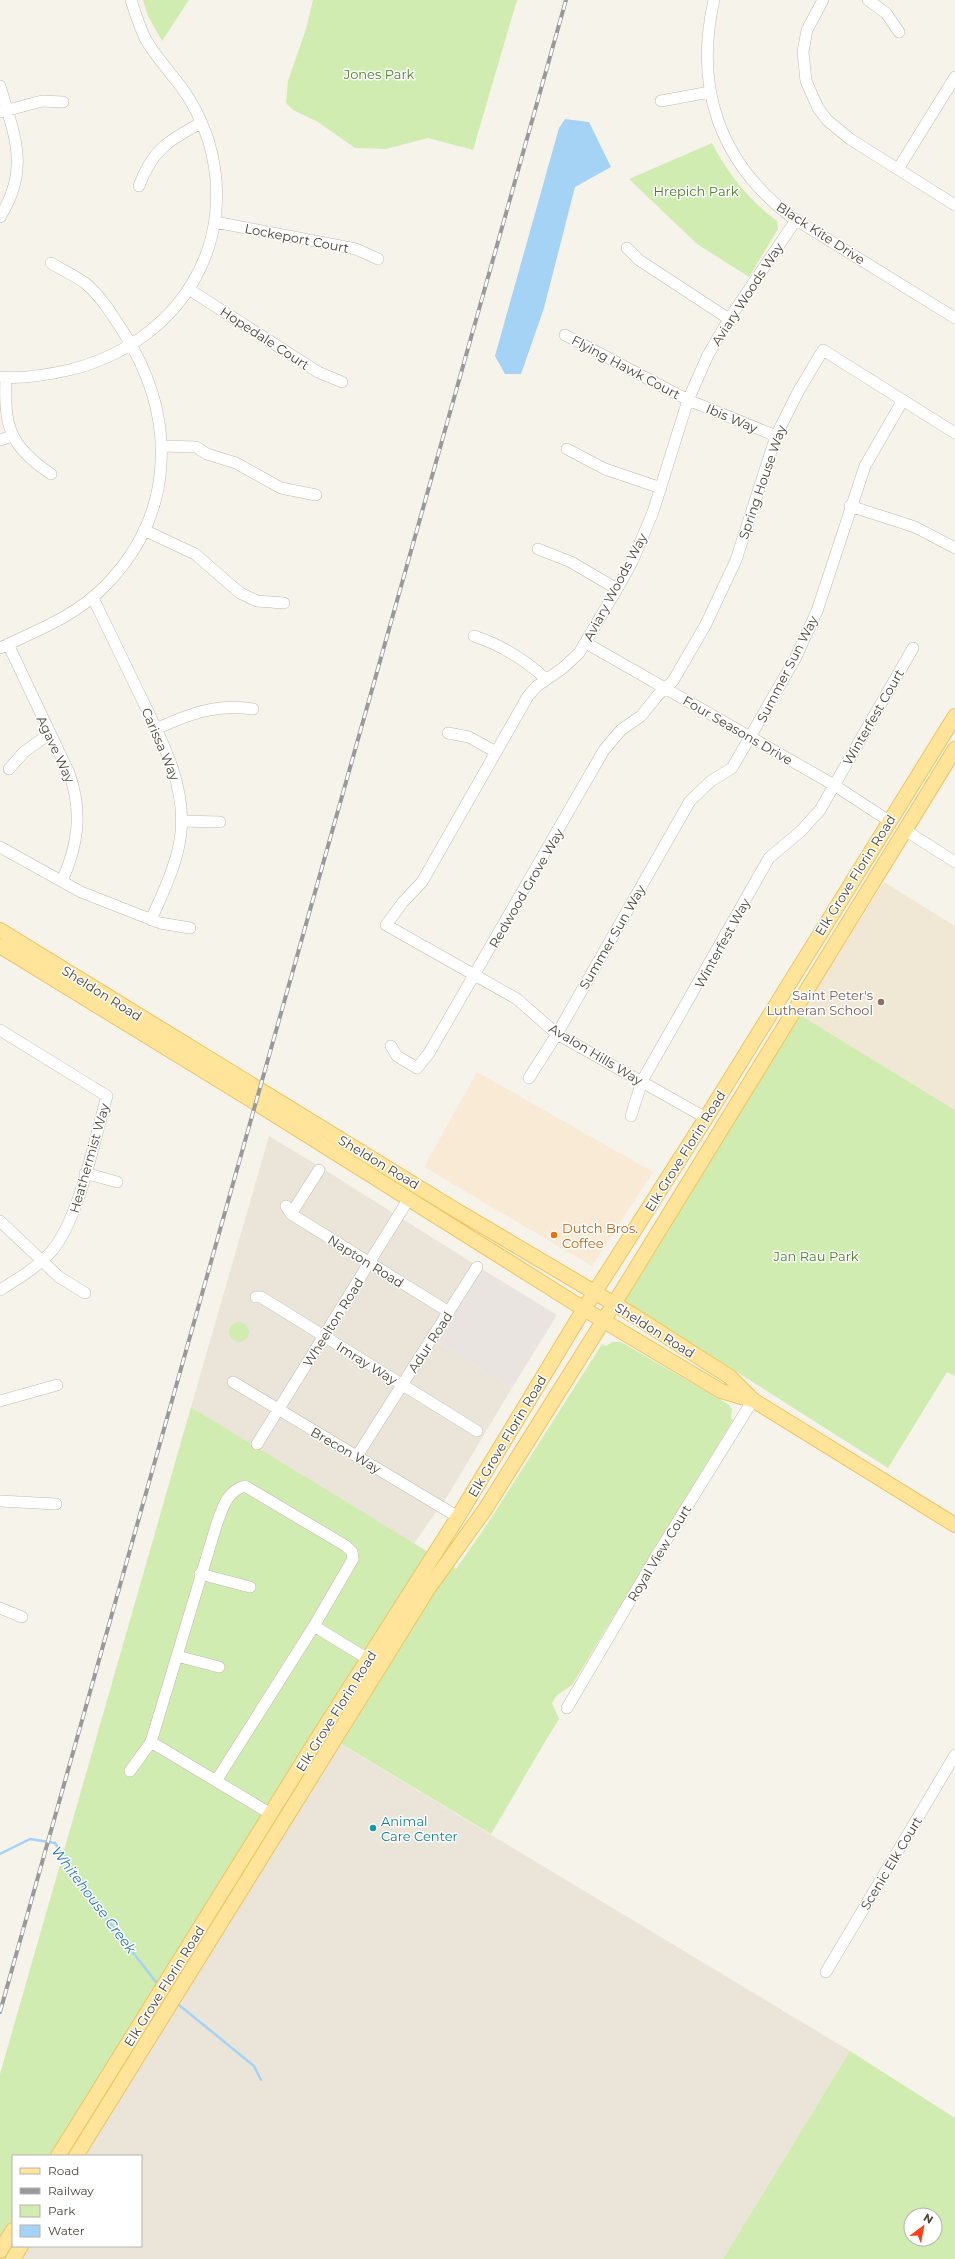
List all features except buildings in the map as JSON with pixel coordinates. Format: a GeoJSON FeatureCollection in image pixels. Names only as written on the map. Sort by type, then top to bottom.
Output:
{"type":"FeatureCollection","features":[{"type":"Feature","properties":{"kind":"main road","name":"Elk Grove Florin Road"},"geometry":{"type":"LineString","coordinates":[[59,2155],[458,1517],[584,1309],[706,1118],[955,716]]}},
{"type":"Feature","properties":{"kind":"main road"},"geometry":{"type":"LineString","coordinates":[[905,830],[902,821],[946,750],[947,728]]}},
{"type":"Feature","properties":{"kind":"main road","name":"Elk Grove Florin Road"},"geometry":{"type":"LineString","coordinates":[[77,2155],[428,1589],[486,1508],[890,858],[905,830],[955,749]]}},
{"type":"Feature","properties":{"kind":"main road"},"geometry":{"type":"LineString","coordinates":[[889,821],[893,828],[887,846],[890,858]]}},
{"type":"Feature","properties":{"kind":"main road","name":"Sheldon Road"},"geometry":{"type":"LineString","coordinates":[[0,930],[454,1209],[613,1304],[730,1377],[753,1400],[955,1525]]}},
{"type":"Feature","properties":{"kind":"main road","name":"Sheldon Road"},"geometry":{"type":"LineString","coordinates":[[0,946],[256,1103],[408,1200],[602,1320],[721,1391],[753,1400]]}},
{"type":"Feature","properties":{"kind":"main road"},"geometry":{"type":"LineString","coordinates":[[381,1183],[409,1189],[443,1209],[454,1209]]}},
{"type":"Feature","properties":{"kind":"main road"},"geometry":{"type":"LineString","coordinates":[[458,1517],[462,1520],[463,1527],[458,1534],[459,1545]]}},
{"type":"Feature","properties":{"kind":"main road"},"geometry":{"type":"LineString","coordinates":[[286,1819],[285,1807],[291,1782]]}},
{"type":"Feature","properties":{"kind":"main road"},"geometry":{"type":"LineString","coordinates":[[0,2251],[12,2232]]}},
{"type":"Feature","properties":{"kind":"main road"},"geometry":{"type":"LineString","coordinates":[[13,2259],[20,2247]]}},
{"type":"Feature","properties":{"kind":"street"},"geometry":{"type":"LineString","coordinates":[[51,474],[28,457],[13,436],[5,407],[3,377],[44,375],[81,367],[102,360],[131,344],[167,318],[190,290],[207,254],[215,222],[217,192],[216,173],[207,137],[183,89],[146,39],[131,0]]}},
{"type":"Feature","properties":{"kind":"street","name":"Black Kite Drive"},"geometry":{"type":"LineString","coordinates":[[714,0],[706,59],[710,92],[720,129],[738,163],[759,189],[796,220],[955,318]]}},
{"type":"Feature","properties":{"kind":"street"},"geometry":{"type":"LineString","coordinates":[[823,0],[812,18],[804,41],[804,66],[812,96],[823,114],[838,131],[955,204]]}},
{"type":"Feature","properties":{"kind":"street"},"geometry":{"type":"LineString","coordinates":[[868,0],[886,13],[899,32]]}},
{"type":"Feature","properties":{"kind":"street"},"geometry":{"type":"LineString","coordinates":[[898,169],[955,77]]}},
{"type":"Feature","properties":{"kind":"street"},"geometry":{"type":"LineString","coordinates":[[0,86],[3,111],[17,155],[18,174],[13,193],[0,217]]}},
{"type":"Feature","properties":{"kind":"street"},"geometry":{"type":"LineString","coordinates":[[661,101],[710,92]]}},
{"type":"Feature","properties":{"kind":"street"},"geometry":{"type":"LineString","coordinates":[[3,111],[42,101],[63,102]]}},
{"type":"Feature","properties":{"kind":"street"},"geometry":{"type":"LineString","coordinates":[[139,186],[149,162],[161,148],[176,136],[201,123]]}},
{"type":"Feature","properties":{"kind":"street","name":"Aviary Woods Way"},"geometry":{"type":"LineString","coordinates":[[386,925],[403,902],[422,882],[528,696],[546,679],[572,661],[586,643],[617,589],[644,537],[661,488],[688,400],[708,355],[729,319],[796,220]]}},
{"type":"Feature","properties":{"kind":"street","name":"Lockeport Court"},"geometry":{"type":"LineString","coordinates":[[215,222],[356,249],[378,259]]}},
{"type":"Feature","properties":{"kind":"street"},"geometry":{"type":"LineString","coordinates":[[627,248],[639,260],[729,319]]}},
{"type":"Feature","properties":{"kind":"street"},"geometry":{"type":"LineString","coordinates":[[4,646],[50,625],[93,598],[128,558],[144,530],[158,487],[162,446],[155,397],[142,364],[131,344],[99,296],[76,277],[51,263]]}},
{"type":"Feature","properties":{"kind":"street","name":"Hopedale Court"},"geometry":{"type":"LineString","coordinates":[[190,290],[318,372],[342,382]]}},
{"type":"Feature","properties":{"kind":"street","name":"Flying Hawk Court"},"geometry":{"type":"LineString","coordinates":[[565,335],[688,400]]}},
{"type":"Feature","properties":{"kind":"street","name":"Spring House Way"},"geometry":{"type":"LineString","coordinates":[[665,688],[673,681],[722,592],[745,535],[765,466],[776,436],[798,392],[823,350],[955,433]]}},
{"type":"Feature","properties":{"kind":"street","name":"Ibis Way"},"geometry":{"type":"LineString","coordinates":[[688,400],[776,436]]}},
{"type":"Feature","properties":{"kind":"street","name":"Summer Sun Way"},"geometry":{"type":"LineString","coordinates":[[529,1078],[557,1034],[690,801],[711,781],[732,768],[796,659],[817,610],[850,506],[865,466],[903,400]]}},
{"type":"Feature","properties":{"kind":"street"},"geometry":{"type":"LineString","coordinates":[[0,440],[13,436]]}},
{"type":"Feature","properties":{"kind":"street"},"geometry":{"type":"LineString","coordinates":[[162,446],[196,447],[207,454],[236,463],[281,488],[316,495]]}},
{"type":"Feature","properties":{"kind":"street"},"geometry":{"type":"LineString","coordinates":[[567,449],[605,469],[661,488]]}},
{"type":"Feature","properties":{"kind":"street"},"geometry":{"type":"LineString","coordinates":[[850,506],[915,527],[955,548]]}},
{"type":"Feature","properties":{"kind":"street"},"geometry":{"type":"LineString","coordinates":[[144,530],[195,554],[240,593],[257,601],[284,603]]}},
{"type":"Feature","properties":{"kind":"street"},"geometry":{"type":"LineString","coordinates":[[538,549],[571,562],[617,589]]}},
{"type":"Feature","properties":{"kind":"street","name":"Carissa Way"},"geometry":{"type":"LineString","coordinates":[[93,598],[156,729],[178,783],[182,821],[178,851],[151,920]]}},
{"type":"Feature","properties":{"kind":"street"},"geometry":{"type":"LineString","coordinates":[[474,636],[500,646],[527,662],[546,679]]}},
{"type":"Feature","properties":{"kind":"street","name":"Four Seasons Drive"},"geometry":{"type":"LineString","coordinates":[[586,643],[834,786],[889,821]]}},
{"type":"Feature","properties":{"kind":"street","name":"Agave Way"},"geometry":{"type":"LineString","coordinates":[[4,646],[71,778],[78,813],[76,844],[62,881]]}},
{"type":"Feature","properties":{"kind":"street","name":"Winterfest Court"},"geometry":{"type":"LineString","coordinates":[[834,786],[913,648]]}},
{"type":"Feature","properties":{"kind":"street","name":"Redwood Grove Way"},"geometry":{"type":"LineString","coordinates":[[391,1046],[397,1056],[417,1068],[429,1053],[476,976],[604,750],[616,735],[641,716],[665,688]]}},
{"type":"Feature","properties":{"kind":"street"},"geometry":{"type":"LineString","coordinates":[[156,729],[193,713],[213,708],[233,707],[253,709]]}},
{"type":"Feature","properties":{"kind":"street"},"geometry":{"type":"LineString","coordinates":[[448,733],[469,737],[496,752]]}},
{"type":"Feature","properties":{"kind":"street"},"geometry":{"type":"LineString","coordinates":[[9,769],[24,752],[49,734]]}},
{"type":"Feature","properties":{"kind":"street","name":"Winterfest Way"},"geometry":{"type":"LineString","coordinates":[[631,1116],[642,1081],[770,858],[801,831],[815,815],[834,786]]}},
{"type":"Feature","properties":{"kind":"street"},"geometry":{"type":"LineString","coordinates":[[182,821],[220,822]]}},
{"type":"Feature","properties":{"kind":"street"},"geometry":{"type":"LineString","coordinates":[[905,830],[955,862]]}},
{"type":"Feature","properties":{"kind":"street"},"geometry":{"type":"LineString","coordinates":[[0,846],[81,892],[168,926],[190,928]]}},
{"type":"Feature","properties":{"kind":"street","name":"Avalon Hills Way"},"geometry":{"type":"LineString","coordinates":[[386,925],[516,999],[557,1034],[706,1118]]}},
{"type":"Feature","properties":{"kind":"street","name":"Heathermist Way"},"geometry":{"type":"LineString","coordinates":[[0,1030],[107,1096],[85,1173],[68,1225],[57,1243],[42,1261],[0,1290]]}},
{"type":"Feature","properties":{"kind":"street","name":"Napton Road"},"geometry":{"type":"LineString","coordinates":[[319,1170],[289,1210],[369,1263],[449,1312]]}},
{"type":"Feature","properties":{"kind":"street"},"geometry":{"type":"LineString","coordinates":[[85,1173],[117,1182]]}},
{"type":"Feature","properties":{"kind":"street","name":"Wheelton Road"},"geometry":{"type":"LineString","coordinates":[[257,1444],[408,1200]]}},
{"type":"Feature","properties":{"kind":"street"},"geometry":{"type":"LineString","coordinates":[[0,1221],[66,1283],[85,1293]]}},
{"type":"Feature","properties":{"kind":"street","name":"Adur Road"},"geometry":{"type":"LineString","coordinates":[[357,1456],[477,1267]]}},
{"type":"Feature","properties":{"kind":"street","name":"Imray Way"},"geometry":{"type":"LineString","coordinates":[[256,1296],[261,1297],[477,1431]]}},
{"type":"Feature","properties":{"kind":"street","name":"Brecon Way"},"geometry":{"type":"LineString","coordinates":[[233,1382],[458,1517]]}},
{"type":"Feature","properties":{"kind":"street"},"geometry":{"type":"LineString","coordinates":[[0,1401],[57,1385]]}},
{"type":"Feature","properties":{"kind":"street","name":"Royal View Court"},"geometry":{"type":"LineString","coordinates":[[567,1708],[657,1555],[753,1400]]}},
{"type":"Feature","properties":{"kind":"street"},"geometry":{"type":"LineString","coordinates":[[130,1771],[151,1742],[200,1574],[217,1523],[229,1496],[236,1489],[245,1486],[254,1489],[346,1546],[352,1552],[351,1565],[216,1781]]}},
{"type":"Feature","properties":{"kind":"street"},"geometry":{"type":"LineString","coordinates":[[0,1501],[56,1504]]}},
{"type":"Feature","properties":{"kind":"street"},"geometry":{"type":"LineString","coordinates":[[200,1574],[250,1587]]}},
{"type":"Feature","properties":{"kind":"street"},"geometry":{"type":"LineString","coordinates":[[0,1608],[22,1617]]}},
{"type":"Feature","properties":{"kind":"street"},"geometry":{"type":"LineString","coordinates":[[314,1626],[368,1659]]}},
{"type":"Feature","properties":{"kind":"street"},"geometry":{"type":"LineString","coordinates":[[177,1656],[219,1667]]}},
{"type":"Feature","properties":{"kind":"street"},"geometry":{"type":"LineString","coordinates":[[151,1742],[271,1814]]}},
{"type":"Feature","properties":{"kind":"street","name":"Scenic Elk Court"},"geometry":{"type":"LineString","coordinates":[[826,1972],[955,1755]]}},
{"type":"Feature","properties":{"kind":"shaded area","name":"Saint Peter's Lutheran School"},"geometry":{"type":"Polygon","coordinates":[[[884,882],[955,926],[955,1110],[800,1015],[884,882]]]}},
{"type":"Feature","properties":{"kind":"shaded area"},"geometry":{"type":"Polygon","coordinates":[[[477,1072],[653,1172],[592,1266],[424,1167],[477,1072]]]}},
{"type":"Feature","properties":{"kind":"shaded area"},"geometry":{"type":"Polygon","coordinates":[[[269,1136],[317,1165],[319,1163],[326,1168],[325,1170],[482,1269],[437,1342],[512,1388],[448,1495],[413,1545],[191,1407],[269,1136]]]}},
{"type":"Feature","properties":{"kind":"shaded area"},"geometry":{"type":"Polygon","coordinates":[[[482,1269],[557,1315],[512,1388],[437,1342],[482,1269]]]}},
{"type":"Feature","properties":{"kind":"shaded area"},"geometry":{"type":"Polygon","coordinates":[[[337,1742],[850,2051],[723,2259],[18,2259],[25,2247],[142,2247],[142,2155],[83,2155],[337,1742]]]}},
{"type":"Feature","properties":{"kind":"green space"},"geometry":{"type":"Polygon","coordinates":[[[143,0],[189,0],[162,41],[148,16],[143,0]]]}},
{"type":"Feature","properties":{"kind":"green space","name":"Jones Park"},"geometry":{"type":"Polygon","coordinates":[[[313,0],[517,0],[473,150],[428,138],[386,149],[355,148],[318,122],[293,110],[286,103],[288,81],[306,29],[313,0]]]}},
{"type":"Feature","properties":{"kind":"green space","name":"Hrepich Park"},"geometry":{"type":"Polygon","coordinates":[[[712,143],[732,176],[740,186],[757,204],[777,221],[778,229],[749,277],[697,244],[629,179],[712,143]]]}},
{"type":"Feature","properties":{"kind":"green space","name":"Jan Rau Park"},"geometry":{"type":"Polygon","coordinates":[[[800,1015],[955,1110],[955,1376],[947,1372],[888,1468],[625,1301],[800,1015]]]}},
{"type":"Feature","properties":{"kind":"green space"},"geometry":{"type":"Polygon","coordinates":[[[239,1322],[246,1325],[249,1332],[246,1339],[239,1342],[232,1339],[229,1332],[232,1325],[239,1322]]]}},
{"type":"Feature","properties":{"kind":"green space"},"geometry":{"type":"Polygon","coordinates":[[[612,1342],[621,1342],[728,1404],[732,1409],[731,1418],[733,1420],[572,1685],[557,1695],[552,1703],[559,1719],[491,1834],[338,1742],[83,2155],[12,2155],[12,2247],[13,2247],[18,2259],[0,2259],[0,2074],[191,1407],[456,1569],[488,1523],[602,1344],[606,1346],[612,1342]]]}},
{"type":"Feature","properties":{"kind":"green space"},"geometry":{"type":"Polygon","coordinates":[[[850,2051],[955,2118],[955,2259],[723,2259],[850,2051]]]}},
{"type":"Feature","properties":{"kind":"water"},"geometry":{"type":"Polygon","coordinates":[[[565,119],[589,122],[611,167],[575,187],[544,308],[521,374],[505,374],[495,356],[559,128],[565,119]]]}},
{"type":"Feature","properties":{"kind":"waterway","name":"Whitehouse Creek"},"geometry":{"type":"LineString","coordinates":[[0,1854],[30,1839],[55,1843],[91,1899],[156,1982]]}},
{"type":"Feature","properties":{"kind":"waterway","name":"Whitehouse Creek"},"geometry":{"type":"LineString","coordinates":[[179,2005],[254,2066],[261,2080]]}},
{"type":"Feature","properties":{"kind":"railway"},"geometry":{"type":"LineString","coordinates":[[0,2012],[566,0]]}},
{"type":"Feature","properties":{"kind":"place","name":"Saint Peter's Lutheran School"},"geometry":{"type":"Point","coordinates":[881,1002]}},
{"type":"Feature","properties":{"kind":"place","name":"Dutch Bros. Coffee"},"geometry":{"type":"Point","coordinates":[554,1235]}},
{"type":"Feature","properties":{"kind":"place","name":"Animal Care Center"},"geometry":{"type":"Point","coordinates":[373,1828]}}]}
